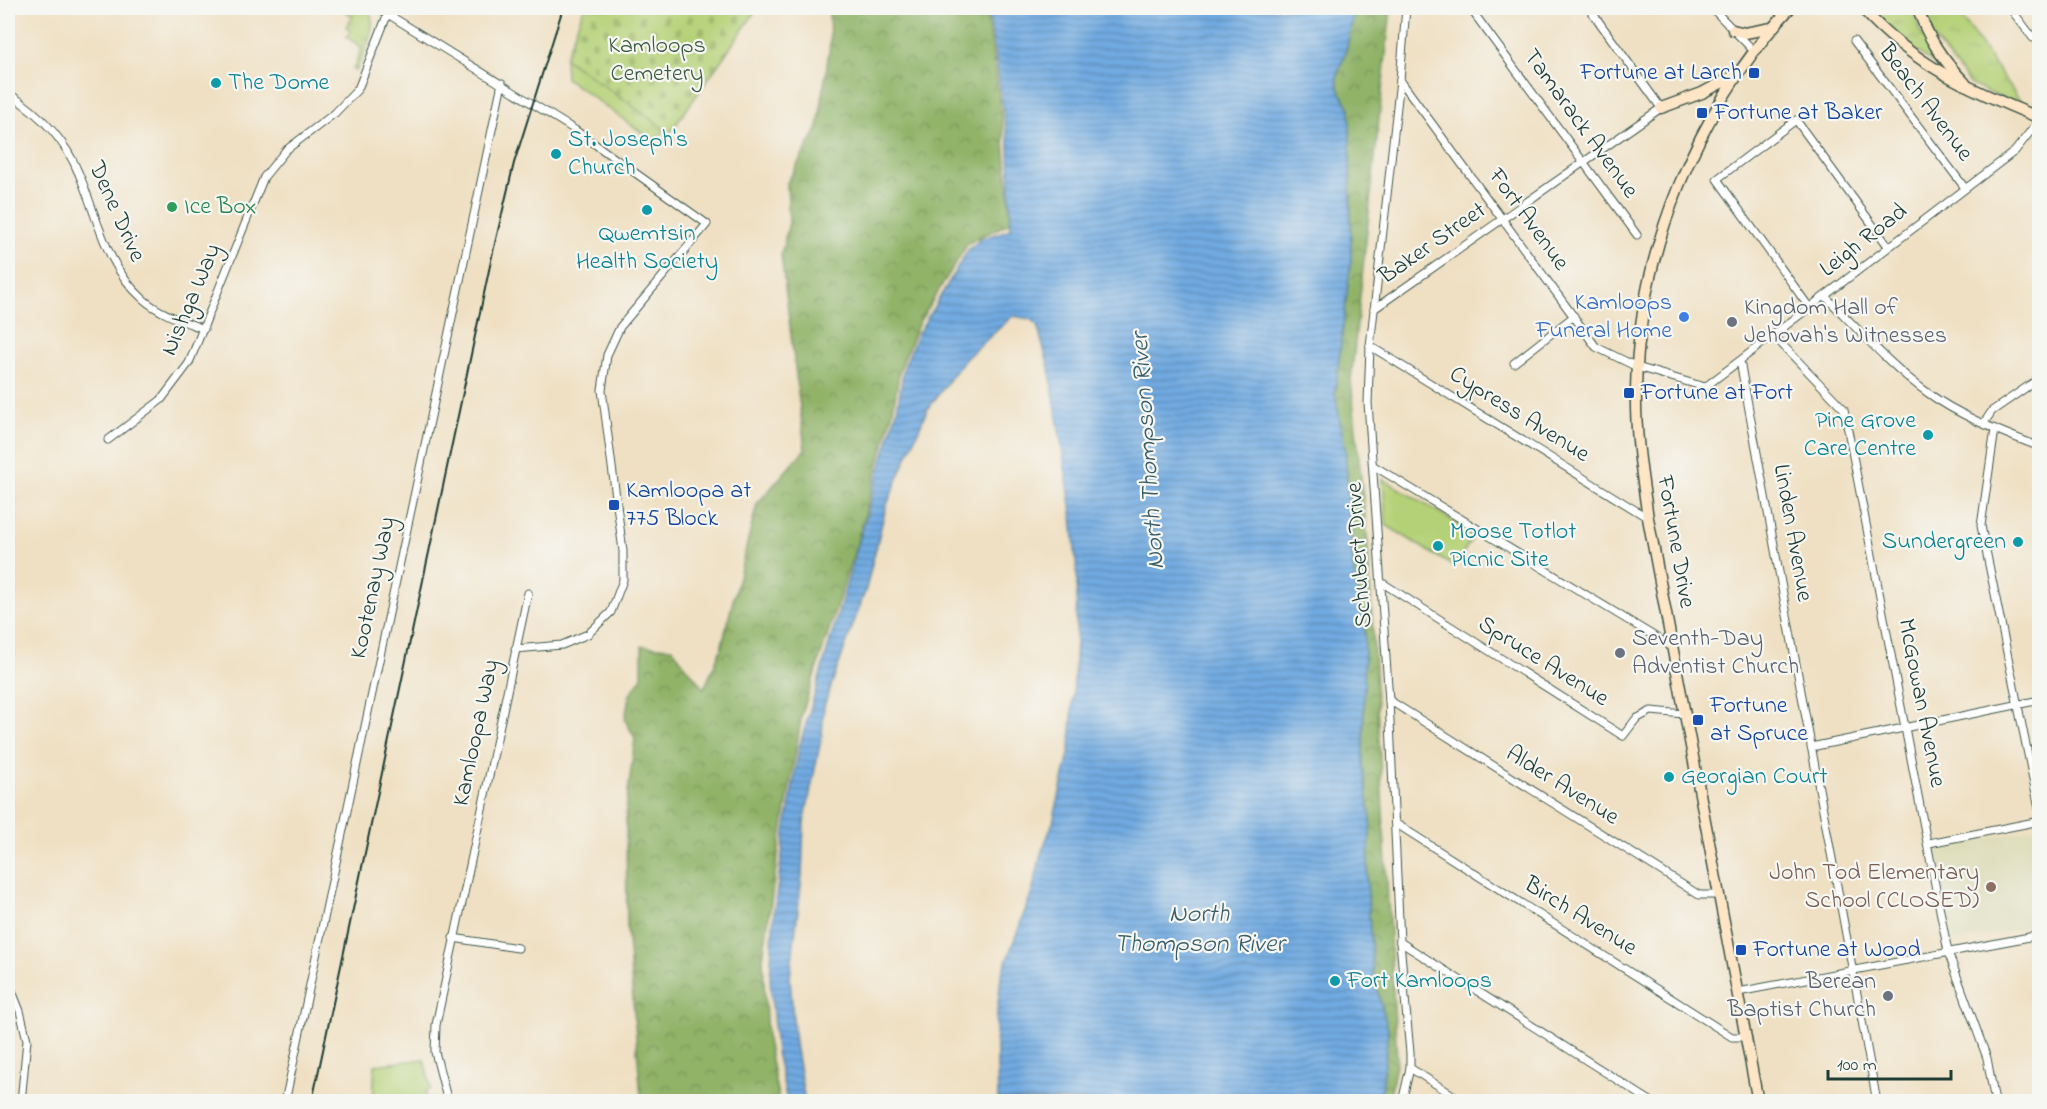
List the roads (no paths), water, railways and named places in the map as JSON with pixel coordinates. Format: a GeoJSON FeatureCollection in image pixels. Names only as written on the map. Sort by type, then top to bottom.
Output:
{"type":"FeatureCollection","features":[{"type":"Feature","properties":{"kind":"main road","name":"Fortune Drive"},"geometry":{"type":"LineString","coordinates":[[1758,1101],[1648,518],[1637,440],[1637,367],[1646,305],[1662,233],[1696,146],[1736,75],[1753,50],[1790,8]]}},
{"type":"Feature","properties":{"kind":"main road","name":"Fortune Drive"},"geometry":{"type":"LineString","coordinates":[[1782,16],[1801,8]]}},
{"type":"Feature","properties":{"kind":"main road"},"geometry":{"type":"LineString","coordinates":[[1862,8],[1895,41],[1928,66],[1971,90],[2040,119]]}},
{"type":"Feature","properties":{"kind":"main road"},"geometry":{"type":"LineString","coordinates":[[1918,8],[1925,31],[1937,50],[1971,90]]}},
{"type":"Feature","properties":{"kind":"main road"},"geometry":{"type":"LineString","coordinates":[[1733,30],[1745,33],[1772,28]]}},
{"type":"Feature","properties":{"kind":"main road"},"geometry":{"type":"LineString","coordinates":[[1661,108],[1702,93],[1736,75]]}},
{"type":"Feature","properties":{"kind":"street"},"geometry":{"type":"LineString","coordinates":[[378,8],[389,10],[502,83]]}},
{"type":"Feature","properties":{"kind":"street","name":"Schubert Drive"},"geometry":{"type":"LineString","coordinates":[[1402,1101],[1410,1068],[1400,942],[1389,700],[1368,403],[1370,346],[1406,8]]}},
{"type":"Feature","properties":{"kind":"street","name":"Tamarack Avenue"},"geometry":{"type":"LineString","coordinates":[[1470,8],[1637,235]]}},
{"type":"Feature","properties":{"kind":"street"},"geometry":{"type":"LineString","coordinates":[[1589,8],[1661,108]]}},
{"type":"Feature","properties":{"kind":"street"},"geometry":{"type":"LineString","coordinates":[[1714,10],[1723,8]]}},
{"type":"Feature","properties":{"kind":"street"},"geometry":{"type":"LineString","coordinates":[[2010,8],[2033,38],[2040,38]]}},
{"type":"Feature","properties":{"kind":"street","name":"Nishga Way"},"geometry":{"type":"LineString","coordinates":[[108,440],[137,420],[176,382],[194,356],[264,177],[286,150],[335,113],[358,88],[389,10]]}},
{"type":"Feature","properties":{"kind":"street"},"geometry":{"type":"LineString","coordinates":[[1714,10],[1753,50]]}},
{"type":"Feature","properties":{"kind":"street","name":"Beach Avenue"},"geometry":{"type":"LineString","coordinates":[[1854,41],[1965,189]]}},
{"type":"Feature","properties":{"kind":"street","name":"Fort Avenue"},"geometry":{"type":"LineString","coordinates":[[1400,80],[1596,347],[1637,367]]}},
{"type":"Feature","properties":{"kind":"street","name":"Kamloopa Way"},"geometry":{"type":"LineString","coordinates":[[448,1101],[435,1052],[436,1025],[515,649],[562,645],[588,634],[612,612],[623,580],[623,551],[602,390],[607,355],[620,327],[707,224],[610,153],[502,83]]}},
{"type":"Feature","properties":{"kind":"street","name":"Kootenay Way"},"geometry":{"type":"LineString","coordinates":[[285,1101],[502,83]]}},
{"type":"Feature","properties":{"kind":"street","name":"Dene Drive"},"geometry":{"type":"LineString","coordinates":[[8,93],[40,116],[69,155],[79,172],[110,256],[127,282],[158,309],[204,328]]}},
{"type":"Feature","properties":{"kind":"street","name":"Baker Street"},"geometry":{"type":"LineString","coordinates":[[1374,309],[1661,108]]}},
{"type":"Feature","properties":{"kind":"street","name":"Leigh Road"},"geometry":{"type":"LineString","coordinates":[[1637,367],[1705,387],[2014,151],[2040,119]]}},
{"type":"Feature","properties":{"kind":"street"},"geometry":{"type":"LineString","coordinates":[[1809,307],[1717,179],[1796,120],[1888,246]]}},
{"type":"Feature","properties":{"kind":"street"},"geometry":{"type":"LineString","coordinates":[[1825,296],[1883,354],[1927,393],[1995,429],[2040,447]]}},
{"type":"Feature","properties":{"kind":"street"},"geometry":{"type":"LineString","coordinates":[[1514,363],[1574,315]]}},
{"type":"Feature","properties":{"kind":"street","name":"McGowan Avenue"},"geometry":{"type":"LineString","coordinates":[[1773,335],[1844,409],[1929,843],[1948,952],[1987,1058],[1995,1101]]}},
{"type":"Feature","properties":{"kind":"street","name":"Cypress Avenue"},"geometry":{"type":"LineString","coordinates":[[1370,346],[1648,518]]}},
{"type":"Feature","properties":{"kind":"street","name":"Linden Avenue"},"geometry":{"type":"LineString","coordinates":[[1740,361],[1877,1101]]}},
{"type":"Feature","properties":{"kind":"street"},"geometry":{"type":"LineString","coordinates":[[1983,423],[1992,411],[2040,378]]}},
{"type":"Feature","properties":{"kind":"street"},"geometry":{"type":"LineString","coordinates":[[1995,429],[1981,526],[2040,813]]}},
{"type":"Feature","properties":{"kind":"street"},"geometry":{"type":"LineString","coordinates":[[1374,466],[1672,647]]}},
{"type":"Feature","properties":{"kind":"street","name":"Spruce Avenue"},"geometry":{"type":"LineString","coordinates":[[1381,582],[1623,736],[1636,719],[1651,711],[1684,714]]}},
{"type":"Feature","properties":{"kind":"street"},"geometry":{"type":"LineString","coordinates":[[515,649],[528,593]]}},
{"type":"Feature","properties":{"kind":"street","name":"Alder Avenue"},"geometry":{"type":"LineString","coordinates":[[1389,700],[1699,895],[1718,895]]}},
{"type":"Feature","properties":{"kind":"street"},"geometry":{"type":"LineString","coordinates":[[1812,747],[2040,700]]}},
{"type":"Feature","properties":{"kind":"street"},"geometry":{"type":"LineString","coordinates":[[1929,843],[2040,821]]}},
{"type":"Feature","properties":{"kind":"street","name":"Birch Avenue"},"geometry":{"type":"LineString","coordinates":[[1395,823],[1732,1037],[1747,1036]]}},
{"type":"Feature","properties":{"kind":"street"},"geometry":{"type":"LineString","coordinates":[[1738,992],[2040,935]]}},
{"type":"Feature","properties":{"kind":"street"},"geometry":{"type":"LineString","coordinates":[[453,938],[518,948]]}},
{"type":"Feature","properties":{"kind":"street"},"geometry":{"type":"LineString","coordinates":[[1400,942],[1652,1101]]}},
{"type":"Feature","properties":{"kind":"street"},"geometry":{"type":"LineString","coordinates":[[8,981],[20,1011],[27,1040],[21,1101]]}},
{"type":"Feature","properties":{"kind":"street"},"geometry":{"type":"LineString","coordinates":[[1410,1068],[1464,1101]]}},
{"type":"Feature","properties":{"kind":"water","name":"North Thompson River"},"geometry":{"type":"Polygon","coordinates":[[[988,8],[1355,8],[1346,51],[1337,76],[1338,87],[1350,109],[1351,260],[1335,393],[1345,448],[1353,566],[1365,632],[1363,765],[1371,820],[1367,882],[1373,974],[1388,1030],[1382,1091],[1375,1101],[998,1101],[996,1023],[1001,976],[1033,889],[1041,854],[1053,822],[1070,750],[1076,640],[1077,573],[1071,505],[1049,367],[1037,325],[1030,319],[1013,316],[964,360],[927,410],[886,507],[866,589],[824,706],[822,735],[804,823],[802,876],[790,978],[795,1044],[805,1101],[787,1101],[776,1052],[770,979],[774,911],[799,748],[897,410],[904,367],[917,335],[968,250],[981,239],[1011,229],[1009,147],[988,8]]]}},
{"type":"Feature","properties":{"kind":"railway"},"geometry":{"type":"LineString","coordinates":[[312,1102],[492,256],[514,163],[563,8]]}},
{"type":"Feature","properties":{"kind":"place","name":"Fortune at Larch"},"geometry":{"type":"Point","coordinates":[1754,73]}},
{"type":"Feature","properties":{"kind":"place","name":"The Dome"},"geometry":{"type":"Point","coordinates":[216,83]}},
{"type":"Feature","properties":{"kind":"place","name":"Fortune at Baker"},"geometry":{"type":"Point","coordinates":[1702,113]}},
{"type":"Feature","properties":{"kind":"place","name":"St. Joseph's Church"},"geometry":{"type":"Point","coordinates":[556,154]}},
{"type":"Feature","properties":{"kind":"place","name":"Ice Box"},"geometry":{"type":"Point","coordinates":[172,207]}},
{"type":"Feature","properties":{"kind":"place","name":"Qwemtsin Health Society"},"geometry":{"type":"Point","coordinates":[647,210]}},
{"type":"Feature","properties":{"kind":"place","name":"Kamloops Funeral Home"},"geometry":{"type":"Point","coordinates":[1684,317]}},
{"type":"Feature","properties":{"kind":"place","name":"Kingdom Hall of Jehovah's Witnesses"},"geometry":{"type":"Point","coordinates":[1732,322]}},
{"type":"Feature","properties":{"kind":"place","name":"Fortune at Fort"},"geometry":{"type":"Point","coordinates":[1629,393]}},
{"type":"Feature","properties":{"kind":"place","name":"Pine Grove Care Centre"},"geometry":{"type":"Point","coordinates":[1928,435]}},
{"type":"Feature","properties":{"kind":"place","name":"Kamloopa at 775 Block"},"geometry":{"type":"Point","coordinates":[614,505]}},
{"type":"Feature","properties":{"kind":"place","name":"Sundergreen"},"geometry":{"type":"Point","coordinates":[2018,542]}},
{"type":"Feature","properties":{"kind":"place","name":"Moose Totlot Picnic Site"},"geometry":{"type":"Point","coordinates":[1438,546]}},
{"type":"Feature","properties":{"kind":"place","name":"Seventh-Day Adventist Church"},"geometry":{"type":"Point","coordinates":[1620,653]}},
{"type":"Feature","properties":{"kind":"place","name":"Fortune at Spruce"},"geometry":{"type":"Point","coordinates":[1698,720]}},
{"type":"Feature","properties":{"kind":"place","name":"Georgian Court"},"geometry":{"type":"Point","coordinates":[1669,777]}},
{"type":"Feature","properties":{"kind":"place","name":"John Tod Elementary School (CLOSED)"},"geometry":{"type":"Point","coordinates":[1991,887]}},
{"type":"Feature","properties":{"kind":"place","name":"Fortune at Wood"},"geometry":{"type":"Point","coordinates":[1741,950]}},
{"type":"Feature","properties":{"kind":"place","name":"Fort Kamloops"},"geometry":{"type":"Point","coordinates":[1335,981]}},
{"type":"Feature","properties":{"kind":"place","name":"Berean Baptist Church"},"geometry":{"type":"Point","coordinates":[1888,996]}},
{"type":"Feature","properties":{"kind":"park label","name":"Kamloops Cemetery"},"geometry":{"type":"Point","coordinates":[657,60]}}]}
